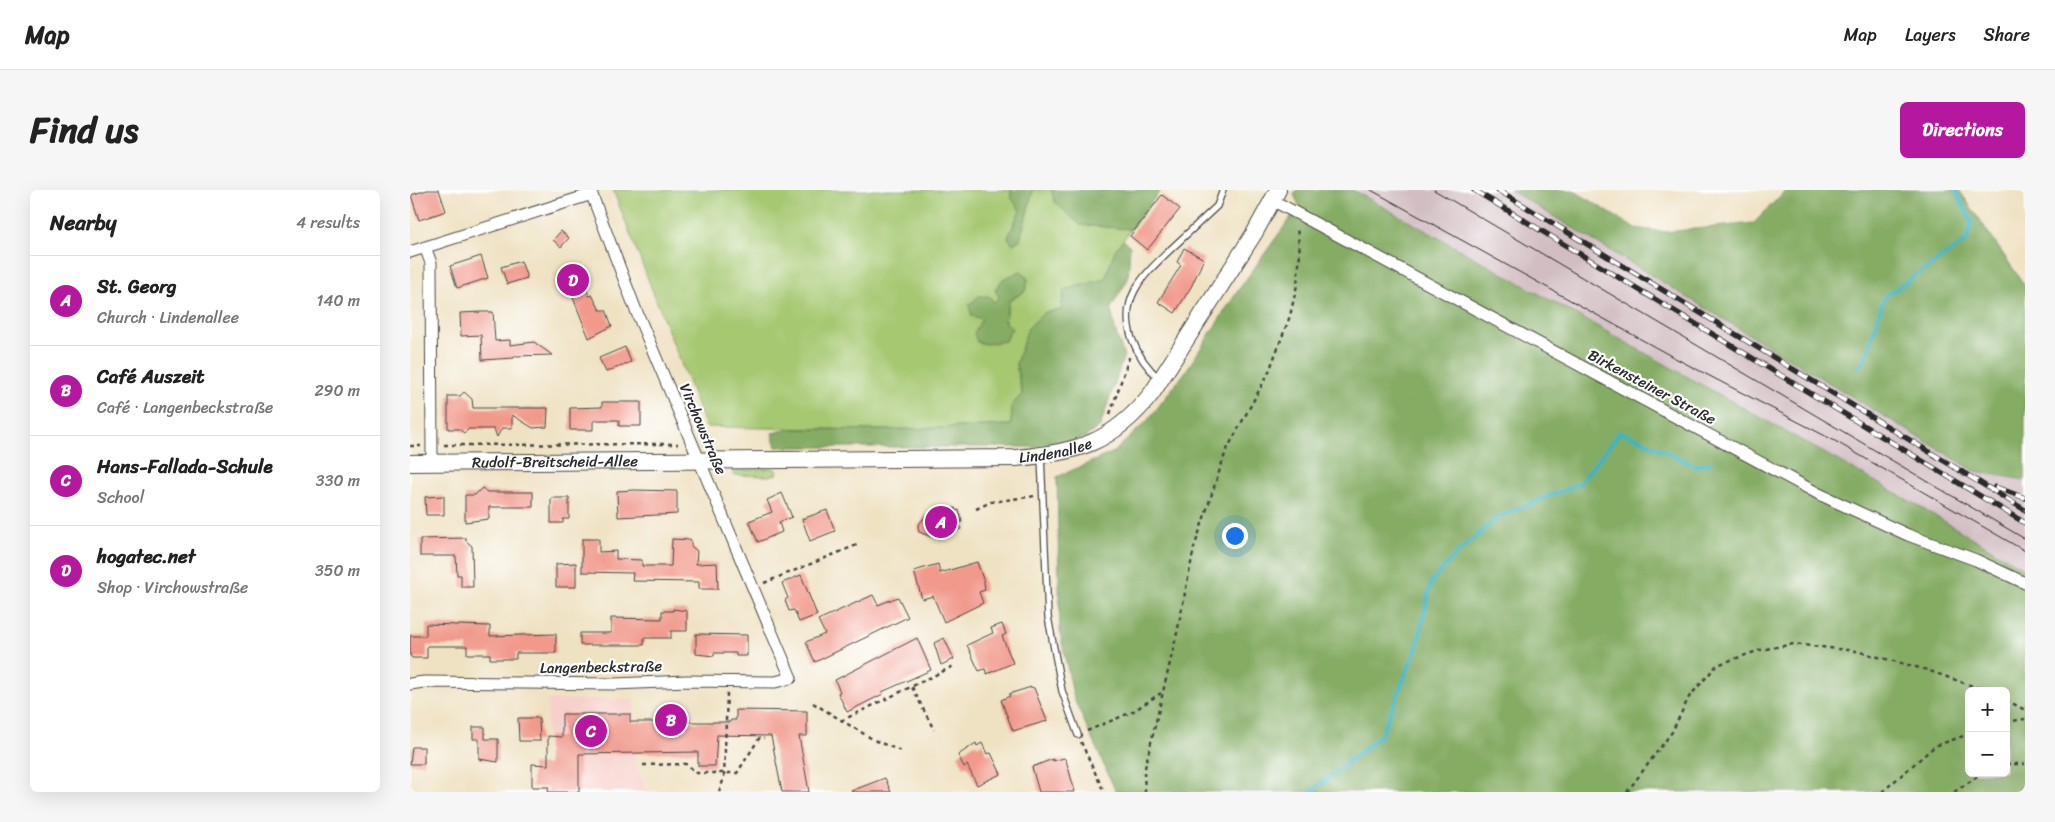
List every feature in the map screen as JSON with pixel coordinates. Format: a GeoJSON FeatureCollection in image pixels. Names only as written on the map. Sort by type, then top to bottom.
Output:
{"type":"FeatureCollection","features":[{"type":"Feature","properties":{"kind":"street"},"geometry":{"type":"LineString","coordinates":[[410,252],[591,192]]}},
{"type":"Feature","properties":{"kind":"street","name":"Virchowstraße"},"geometry":{"type":"LineString","coordinates":[[591,192],[635,308],[791,678]]}},
{"type":"Feature","properties":{"kind":"street","name":"Lindenallee"},"geometry":{"type":"LineString","coordinates":[[698,454],[1015,458],[1041,456],[1085,446],[1112,431],[1140,408],[1161,381],[1275,195]]}},
{"type":"Feature","properties":{"kind":"street","name":"Birkensteiner Straße"},"geometry":{"type":"LineString","coordinates":[[1275,195],[1819,494],[1908,535],[1976,560],[2025,583]]}},
{"type":"Feature","properties":{"kind":"street"},"geometry":{"type":"LineString","coordinates":[[425,247],[431,263],[432,454]]}},
{"type":"Feature","properties":{"kind":"street","name":"Rudolf-Breitscheid-Allee"},"geometry":{"type":"LineString","coordinates":[[410,463],[432,454],[698,454]]}},
{"type":"Feature","properties":{"kind":"street","name":"Langenbeckstraße"},"geometry":{"type":"LineString","coordinates":[[410,684],[424,682],[632,684],[727,681],[775,682],[791,678]]}},
{"type":"Feature","properties":{"kind":"lane"},"geometry":{"type":"LineString","coordinates":[[1161,381],[1149,370],[1135,347],[1128,316],[1129,302],[1135,288],[1150,269],[1216,206],[1223,190]]}},
{"type":"Feature","properties":{"kind":"lane"},"geometry":{"type":"LineString","coordinates":[[1041,456],[1048,617],[1062,691],[1078,735]]}},
{"type":"Feature","properties":{"kind":"path"},"geometry":{"type":"LineString","coordinates":[[1145,792],[1144,772],[1161,693],[1177,633],[1194,548],[1224,460],[1268,374],[1290,316],[1297,285],[1300,253],[1296,222]]}},
{"type":"Feature","properties":{"kind":"path"},"geometry":{"type":"LineString","coordinates":[[1107,422],[1129,358],[1135,347]]}},
{"type":"Feature","properties":{"kind":"path"},"geometry":{"type":"LineString","coordinates":[[410,446],[432,454],[682,444],[698,454]]}},
{"type":"Feature","properties":{"kind":"path"},"geometry":{"type":"LineString","coordinates":[[976,509],[991,502],[1044,495]]}},
{"type":"Feature","properties":{"kind":"path"},"geometry":{"type":"LineString","coordinates":[[753,588],[858,545]]}},
{"type":"Feature","properties":{"kind":"path"},"geometry":{"type":"LineString","coordinates":[[1627,792],[1672,732],[1689,697],[1717,665],[1760,650],[1794,644],[1856,651],[1927,670],[1976,687]]}},
{"type":"Feature","properties":{"kind":"path"},"geometry":{"type":"LineString","coordinates":[[841,721],[956,665]]}},
{"type":"Feature","properties":{"kind":"path"},"geometry":{"type":"LineString","coordinates":[[718,792],[724,773],[727,681]]}},
{"type":"Feature","properties":{"kind":"path"},"geometry":{"type":"LineString","coordinates":[[912,687],[934,730]]}},
{"type":"Feature","properties":{"kind":"path"},"geometry":{"type":"LineString","coordinates":[[1104,792],[1078,735],[1132,712],[1161,693]]}},
{"type":"Feature","properties":{"kind":"path"},"geometry":{"type":"LineString","coordinates":[[2010,702],[2025,710]]}},
{"type":"Feature","properties":{"kind":"path"},"geometry":{"type":"LineString","coordinates":[[813,703],[874,740],[903,752]]}},
{"type":"Feature","properties":{"kind":"path"},"geometry":{"type":"LineString","coordinates":[[2010,721],[2025,719]]}},
{"type":"Feature","properties":{"kind":"path"},"geometry":{"type":"LineString","coordinates":[[1882,792],[1935,746],[1965,735]]}},
{"type":"Feature","properties":{"kind":"path"},"geometry":{"type":"LineString","coordinates":[[643,765],[686,764],[696,773],[737,773],[760,738],[764,738]]}},
{"type":"Feature","properties":{"kind":"path"},"geometry":{"type":"LineString","coordinates":[[2010,764],[2025,764]]}},
{"type":"Feature","properties":{"kind":"path"},"geometry":{"type":"LineString","coordinates":[[1954,792],[1977,777]]}},
{"type":"Feature","properties":{"kind":"shaded area"},"geometry":{"type":"Polygon","coordinates":[[[1353,190],[1510,190],[1975,470],[2025,480],[2025,569],[1901,496],[1353,190]]]}},
{"type":"Feature","properties":{"kind":"shaded area"},"geometry":{"type":"Polygon","coordinates":[[[634,699],[635,762],[647,792],[547,792],[547,700],[634,699]]]}},
{"type":"Feature","properties":{"kind":"green space"},"geometry":{"type":"Polygon","coordinates":[[[613,190],[1011,190],[1011,197],[1020,210],[1008,238],[1020,239],[1033,190],[1051,190],[1055,202],[1108,227],[1131,229],[1115,251],[1105,279],[1065,290],[1061,310],[1016,364],[1022,394],[1012,405],[1011,425],[881,430],[706,427],[613,190]],[[1028,279],[999,297],[983,318],[1005,321],[1009,301],[1025,291],[1028,279]]]}},
{"type":"Feature","properties":{"kind":"green space"},"geometry":{"type":"Polygon","coordinates":[[[1011,190],[1033,190],[1020,240],[1013,244],[1008,238],[1020,210],[1011,197],[1011,190]]]}},
{"type":"Feature","properties":{"kind":"green space"},"geometry":{"type":"Polygon","coordinates":[[[1051,190],[1161,190],[1131,229],[1080,225],[1055,202],[1051,190]]]}},
{"type":"Feature","properties":{"kind":"green space"},"geometry":{"type":"Polygon","coordinates":[[[1296,190],[1353,190],[1901,496],[2025,569],[2025,792],[1116,792],[1074,699],[1060,633],[1057,477],[1114,452],[1148,420],[1186,371],[1237,292],[1299,206],[1294,194],[1296,190]]]}},
{"type":"Feature","properties":{"kind":"green space"},"geometry":{"type":"Polygon","coordinates":[[[1510,190],[1573,190],[1634,228],[1665,232],[1754,223],[1786,190],[1959,190],[2025,286],[2025,480],[1975,471],[1510,190]]]}},
{"type":"Feature","properties":{"kind":"green space"},"geometry":{"type":"Polygon","coordinates":[[[1123,240],[1130,246],[1128,279],[1111,308],[1115,330],[1124,356],[1100,426],[1084,438],[1048,447],[776,447],[772,433],[790,429],[881,430],[1011,425],[1012,405],[1022,394],[1016,364],[1028,328],[1045,312],[1061,310],[1064,290],[1105,279],[1115,250],[1123,240]]]}},
{"type":"Feature","properties":{"kind":"green space"},"geometry":{"type":"Polygon","coordinates":[[[1021,271],[1028,279],[1025,291],[1009,301],[1005,321],[1012,328],[1005,341],[986,344],[977,342],[974,333],[982,319],[972,316],[969,305],[979,296],[989,296],[994,302],[999,297],[995,290],[1003,279],[1021,271]]]}},
{"type":"Feature","properties":{"kind":"green space"},"geometry":{"type":"Polygon","coordinates":[[[772,468],[776,470],[777,474],[769,476],[733,475],[733,471],[772,468]]]}},
{"type":"Feature","properties":{"kind":"building"},"geometry":{"type":"Polygon","coordinates":[[[427,190],[439,190],[446,211],[419,220],[411,195],[427,190]]]}},
{"type":"Feature","properties":{"kind":"building"},"geometry":{"type":"Polygon","coordinates":[[[1162,195],[1180,209],[1147,250],[1130,236],[1162,195]]]}},
{"type":"Feature","properties":{"kind":"building"},"geometry":{"type":"Polygon","coordinates":[[[561,231],[569,238],[561,247],[553,240],[561,231]]]}},
{"type":"Feature","properties":{"kind":"building"},"geometry":{"type":"Polygon","coordinates":[[[1184,248],[1204,259],[1191,287],[1175,313],[1158,302],[1181,265],[1177,262],[1184,248]]]}},
{"type":"Feature","properties":{"kind":"building"},"geometry":{"type":"Polygon","coordinates":[[[481,256],[488,278],[457,288],[450,266],[481,256]]]}},
{"type":"Feature","properties":{"kind":"building"},"geometry":{"type":"Polygon","coordinates":[[[521,261],[527,278],[507,284],[501,267],[521,261]]]}},
{"type":"Feature","properties":{"kind":"building"},"geometry":{"type":"Polygon","coordinates":[[[578,267],[589,296],[592,295],[600,310],[606,310],[612,326],[589,338],[572,295],[569,296],[561,273],[578,267]]]}},
{"type":"Feature","properties":{"kind":"building"},"geometry":{"type":"Polygon","coordinates":[[[493,312],[495,341],[510,340],[510,345],[534,342],[552,355],[514,356],[514,358],[482,360],[481,335],[461,336],[460,313],[493,312]]]}},
{"type":"Feature","properties":{"kind":"building"},"geometry":{"type":"Polygon","coordinates":[[[625,347],[631,362],[606,372],[599,358],[625,347]]]}},
{"type":"Feature","properties":{"kind":"building"},"geometry":{"type":"Polygon","coordinates":[[[464,392],[472,399],[473,408],[548,408],[547,427],[533,428],[512,415],[512,428],[502,428],[497,437],[494,429],[469,429],[464,433],[459,429],[448,429],[448,396],[460,396],[464,392]]]}},
{"type":"Feature","properties":{"kind":"building"},"geometry":{"type":"Polygon","coordinates":[[[602,402],[641,402],[641,426],[619,426],[619,420],[596,420],[593,422],[593,430],[570,430],[570,408],[602,407],[602,402]]]}},
{"type":"Feature","properties":{"kind":"building"},"geometry":{"type":"Polygon","coordinates":[[[482,488],[487,492],[533,492],[533,507],[489,507],[489,519],[465,522],[465,495],[475,495],[482,488]]]}},
{"type":"Feature","properties":{"kind":"building"},"geometry":{"type":"Polygon","coordinates":[[[617,491],[677,491],[677,514],[618,517],[617,491]]]}},
{"type":"Feature","properties":{"kind":"building"},"geometry":{"type":"Polygon","coordinates":[[[782,493],[792,517],[779,522],[782,532],[758,542],[749,521],[772,512],[767,500],[782,493]]]}},
{"type":"Feature","properties":{"kind":"building"},"geometry":{"type":"Polygon","coordinates":[[[444,496],[444,515],[426,515],[425,497],[444,496]]]}},
{"type":"Feature","properties":{"kind":"building"},"geometry":{"type":"Polygon","coordinates":[[[551,498],[569,498],[569,519],[563,519],[563,523],[551,523],[551,498]]]}},
{"type":"Feature","properties":{"kind":"building"},"geometry":{"type":"Polygon","coordinates":[[[955,508],[956,511],[959,510],[962,522],[959,523],[961,529],[932,537],[919,532],[918,526],[926,515],[955,508]]]}},
{"type":"Feature","properties":{"kind":"building"},"geometry":{"type":"Polygon","coordinates":[[[827,510],[835,531],[810,541],[802,519],[827,510]]]}},
{"type":"Feature","properties":{"kind":"building"},"geometry":{"type":"Polygon","coordinates":[[[466,538],[466,541],[472,546],[473,587],[461,587],[461,575],[457,575],[456,556],[420,556],[420,539],[466,538]]]}},
{"type":"Feature","properties":{"kind":"building"},"geometry":{"type":"Polygon","coordinates":[[[582,539],[599,539],[599,552],[616,551],[616,559],[642,560],[642,566],[671,566],[672,539],[691,540],[691,546],[697,551],[696,564],[717,563],[718,589],[699,589],[699,582],[632,581],[633,573],[582,572],[582,539]]]}},
{"type":"Feature","properties":{"kind":"building"},"geometry":{"type":"Polygon","coordinates":[[[977,562],[984,582],[985,590],[979,592],[983,603],[944,622],[933,596],[922,599],[914,571],[938,564],[940,573],[977,562]]]}},
{"type":"Feature","properties":{"kind":"building"},"geometry":{"type":"Polygon","coordinates":[[[576,563],[576,587],[556,587],[556,564],[576,563]]]}},
{"type":"Feature","properties":{"kind":"building"},"geometry":{"type":"Polygon","coordinates":[[[801,575],[817,615],[799,622],[794,610],[789,611],[785,600],[788,598],[782,583],[801,575]]]}},
{"type":"Feature","properties":{"kind":"building"},"geometry":{"type":"Polygon","coordinates":[[[873,595],[878,605],[898,597],[908,617],[815,662],[806,642],[825,634],[818,620],[873,595]]]}},
{"type":"Feature","properties":{"kind":"building"},"geometry":{"type":"Polygon","coordinates":[[[673,609],[687,611],[687,631],[671,631],[671,638],[644,638],[644,645],[580,645],[580,633],[611,633],[611,618],[662,619],[662,611],[673,611],[673,609]]]}},
{"type":"Feature","properties":{"kind":"building"},"geometry":{"type":"Polygon","coordinates":[[[426,624],[490,626],[490,636],[556,634],[556,653],[516,653],[516,659],[490,659],[490,654],[467,654],[467,646],[427,646],[427,658],[412,658],[410,655],[410,636],[426,636],[426,624]]]}},
{"type":"Feature","properties":{"kind":"building"},"geometry":{"type":"Polygon","coordinates":[[[1002,624],[1006,634],[1002,636],[1013,663],[987,674],[985,669],[979,671],[967,645],[993,633],[991,628],[1002,624]]]}},
{"type":"Feature","properties":{"kind":"building"},"geometry":{"type":"Polygon","coordinates":[[[696,634],[747,635],[747,656],[736,656],[736,653],[714,653],[714,656],[696,654],[696,634]]]}},
{"type":"Feature","properties":{"kind":"building"},"geometry":{"type":"Polygon","coordinates":[[[917,638],[931,670],[882,692],[883,694],[847,712],[838,693],[840,692],[835,680],[917,638]]]}},
{"type":"Feature","properties":{"kind":"building"},"geometry":{"type":"Polygon","coordinates":[[[944,638],[954,659],[941,665],[934,643],[944,638]]]}},
{"type":"Feature","properties":{"kind":"building"},"geometry":{"type":"Polygon","coordinates":[[[1031,687],[1034,688],[1047,721],[1013,731],[1001,700],[1010,696],[1009,694],[1031,687]]]}},
{"type":"Feature","properties":{"kind":"building"},"geometry":{"type":"Polygon","coordinates":[[[736,710],[807,711],[807,736],[799,736],[809,792],[782,792],[771,736],[717,735],[715,766],[698,766],[698,752],[579,754],[579,792],[548,792],[549,787],[532,787],[532,764],[548,765],[548,736],[562,737],[562,714],[630,714],[630,722],[730,722],[731,720],[736,720],[736,710]]]}},
{"type":"Feature","properties":{"kind":"building"},"geometry":{"type":"Polygon","coordinates":[[[518,718],[539,718],[540,741],[519,741],[518,718]]]}},
{"type":"Feature","properties":{"kind":"building"},"geometry":{"type":"Polygon","coordinates":[[[473,727],[485,727],[485,739],[498,739],[498,762],[479,759],[479,739],[473,739],[473,727]]]}},
{"type":"Feature","properties":{"kind":"building"},"geometry":{"type":"Polygon","coordinates":[[[976,743],[977,746],[982,743],[987,754],[991,753],[1001,774],[977,785],[967,765],[964,767],[958,755],[976,743]]]}},
{"type":"Feature","properties":{"kind":"building"},"geometry":{"type":"Polygon","coordinates":[[[412,747],[424,747],[424,764],[410,764],[412,747]]]}},
{"type":"Feature","properties":{"kind":"building"},"geometry":{"type":"Polygon","coordinates":[[[1064,758],[1075,792],[1039,792],[1032,767],[1053,759],[1053,761],[1064,758]]]}},
{"type":"Feature","properties":{"kind":"building"},"geometry":{"type":"Polygon","coordinates":[[[885,778],[891,792],[851,791],[885,778]]]}},
{"type":"Feature","properties":{"kind":"waterway"},"geometry":{"type":"LineString","coordinates":[[1859,366],[1865,360],[1884,297],[1966,241],[1972,222],[1955,190]]}},
{"type":"Feature","properties":{"kind":"waterway"},"geometry":{"type":"LineString","coordinates":[[1311,792],[1381,735],[1417,647],[1431,582],[1456,554],[1498,517],[1579,484],[1620,432],[1695,466],[1710,463]]}},
{"type":"Feature","properties":{"kind":"tram line"},"geometry":{"type":"LineString","coordinates":[[1371,190],[1673,357],[1835,441],[2025,551]]}},
{"type":"Feature","properties":{"kind":"tram line"},"geometry":{"type":"LineString","coordinates":[[1434,190],[2025,539]]}},
{"type":"Feature","properties":{"kind":"railway"},"geometry":{"type":"LineString","coordinates":[[1474,190],[2025,523]]}},
{"type":"Feature","properties":{"kind":"railway"},"geometry":{"type":"LineString","coordinates":[[1498,190],[2025,510]]}},
{"type":"Feature","properties":{"kind":"railway"},"geometry":{"type":"LineString","coordinates":[[1995,487],[2025,498]]}},
{"type":"Feature","properties":{"kind":"place","name":"hogatec.net"},"geometry":{"type":"Point","coordinates":[573,280]}},
{"type":"Feature","properties":{"kind":"place","name":"St. Georg"},"geometry":{"type":"Point","coordinates":[941,522]}},
{"type":"Feature","properties":{"kind":"place","name":"Café Auszeit"},"geometry":{"type":"Point","coordinates":[671,720]}},
{"type":"Feature","properties":{"kind":"place","name":"Hans-Fallada-Schule"},"geometry":{"type":"Point","coordinates":[591,731]}}]}
